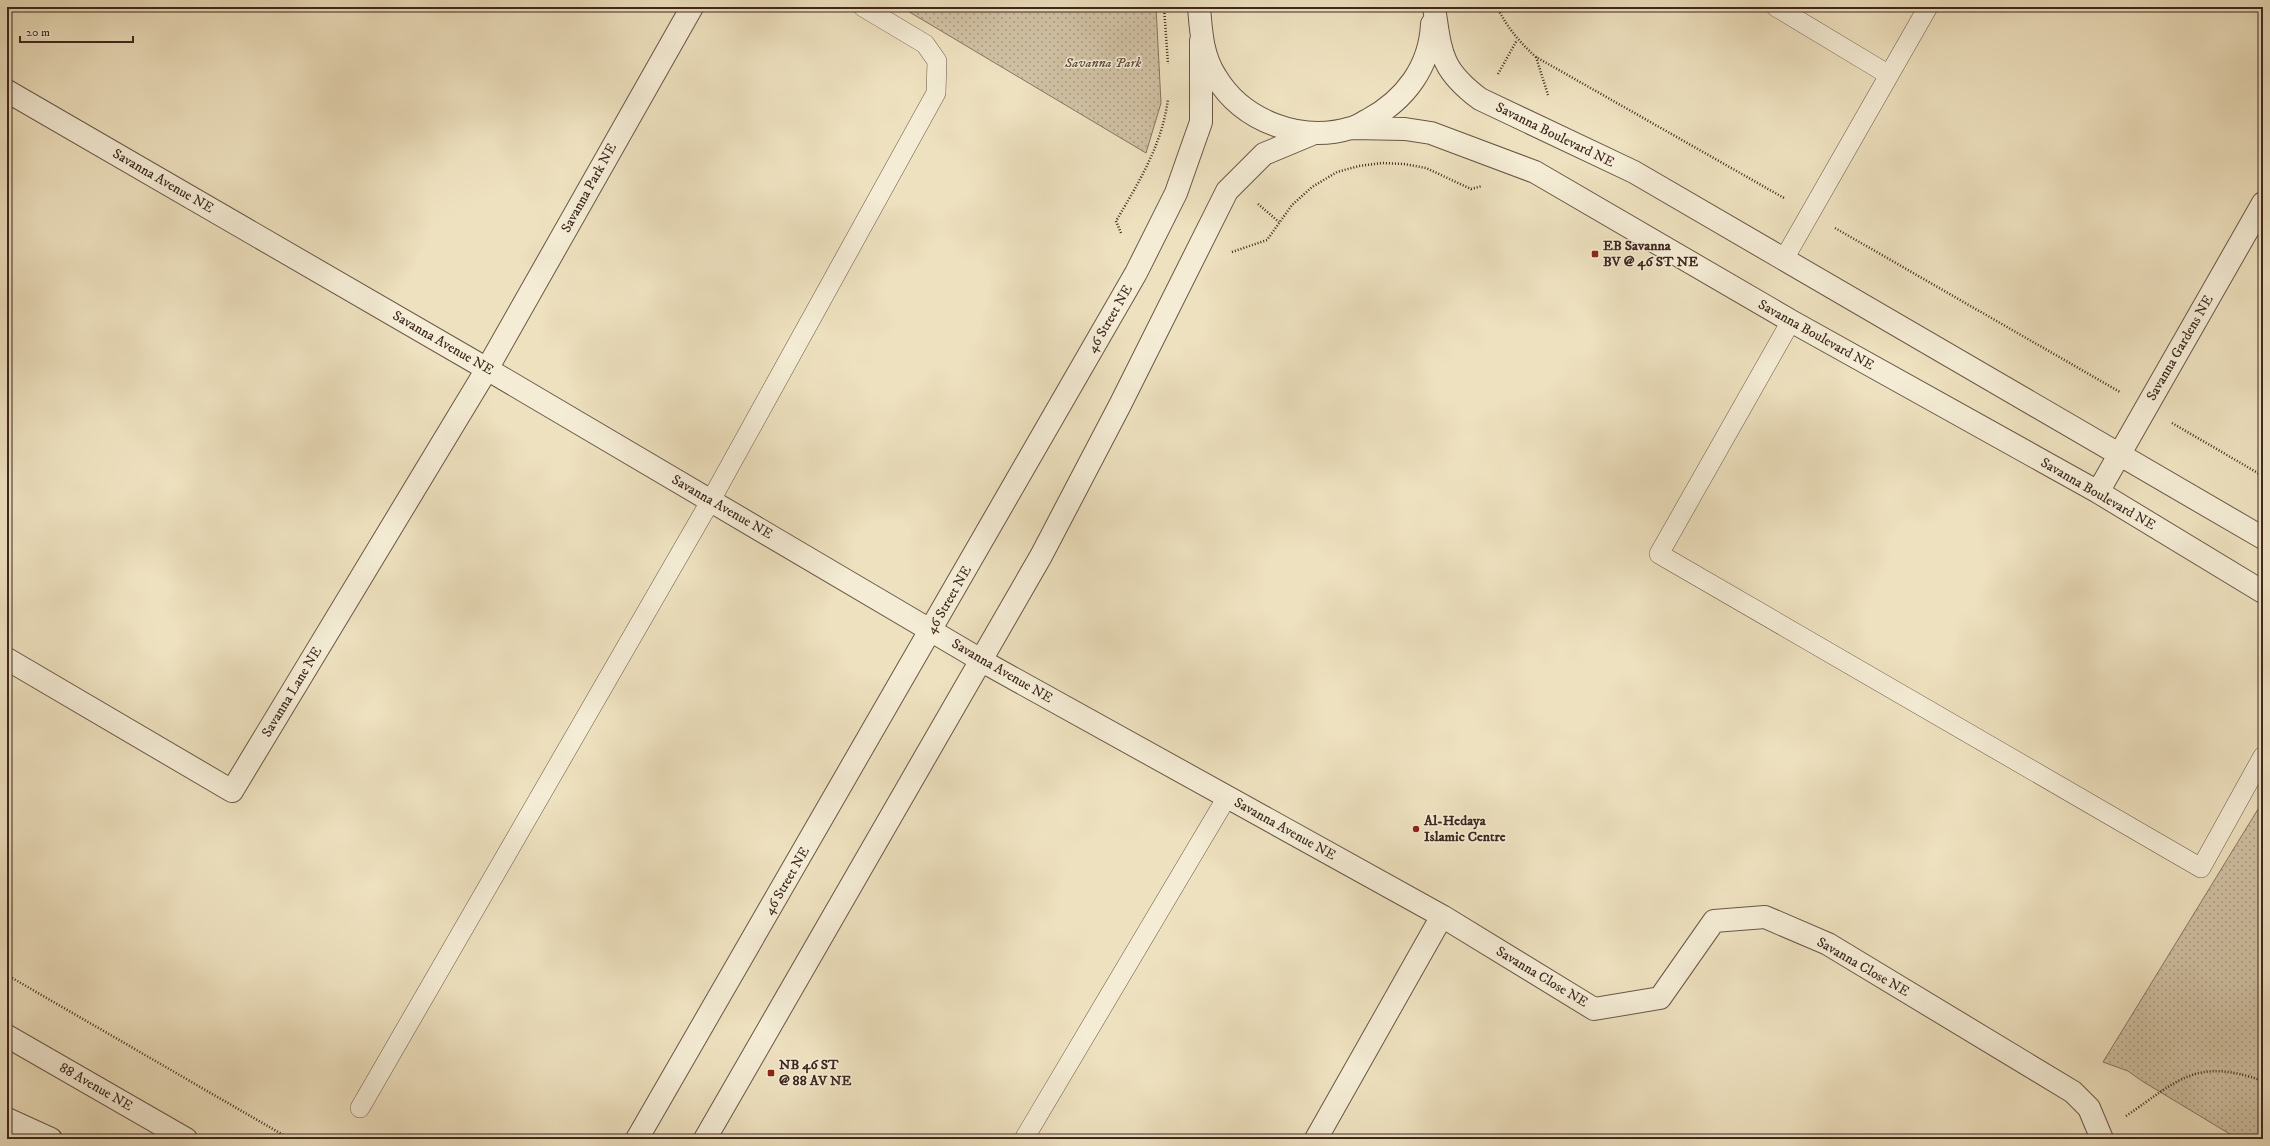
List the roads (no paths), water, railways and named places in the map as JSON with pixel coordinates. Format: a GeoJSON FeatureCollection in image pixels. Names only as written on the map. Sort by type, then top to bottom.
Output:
{"type":"FeatureCollection","features":[{"type":"Feature","properties":{"kind":"street","name":"Savanna Park NE"},"geometry":{"type":"LineString","coordinates":[[487,369],[692,7]]}},
{"type":"Feature","properties":{"kind":"street","name":"46 Street NE"},"geometry":{"type":"LineString","coordinates":[[637,1139],[932,631],[1131,282],[1176,193],[1200,122],[1201,41],[1199,7]]}},
{"type":"Feature","properties":{"kind":"street"},"geometry":{"type":"LineString","coordinates":[[706,1139],[1044,549],[1227,191],[1264,154],[1312,134],[1352,128],[1388,109],[1415,79],[1431,42],[1433,7]]}},
{"type":"Feature","properties":{"kind":"street","name":"Savanna Boulevard NE"},"geometry":{"type":"LineString","coordinates":[[1433,7],[1442,55],[1451,71],[1463,86],[1480,99],[1634,172],[2263,538]]}},
{"type":"Feature","properties":{"kind":"street"},"geometry":{"type":"LineString","coordinates":[[1201,41],[1216,77],[1241,106],[1274,126],[1312,134]]}},
{"type":"Feature","properties":{"kind":"street","name":"Savanna Avenue NE"},"geometry":{"type":"LineString","coordinates":[[7,90],[711,500],[932,631],[1442,916]]}},
{"type":"Feature","properties":{"kind":"street","name":"Savanna Boulevard NE"},"geometry":{"type":"LineString","coordinates":[[1352,128],[1405,129],[1431,133],[1534,172],[1791,321],[2098,492],[2263,592]]}},
{"type":"Feature","properties":{"kind":"street","name":"Savanna Gardens NE"},"geometry":{"type":"LineString","coordinates":[[2098,492],[2145,407],[2263,203]]}},
{"type":"Feature","properties":{"kind":"street","name":"Savanna Lane NE"},"geometry":{"type":"LineString","coordinates":[[7,659],[232,791],[487,369]]}},
{"type":"Feature","properties":{"kind":"street"},"geometry":{"type":"LineString","coordinates":[[1316,1139],[1442,916]]}},
{"type":"Feature","properties":{"kind":"street","name":"Savanna Close NE"},"geometry":{"type":"LineString","coordinates":[[1442,916],[1594,1009],[1660,998],[1714,921],[1765,917],[1828,944],[2073,1092],[2089,1108],[2101,1136]]}},
{"type":"Feature","properties":{"kind":"street","name":"88 Avenue NE"},"geometry":{"type":"LineString","coordinates":[[7,1036],[186,1139]]}},
{"type":"Feature","properties":{"kind":"street"},"geometry":{"type":"LineString","coordinates":[[7,1119],[51,1139]]}},
{"type":"Feature","properties":{"kind":"lane"},"geometry":{"type":"LineString","coordinates":[[360,1108],[711,500],[936,93],[937,61],[925,44],[863,7]]}},
{"type":"Feature","properties":{"kind":"lane"},"geometry":{"type":"LineString","coordinates":[[1776,7],[1889,75]]}},
{"type":"Feature","properties":{"kind":"lane"},"geometry":{"type":"LineString","coordinates":[[1784,259],[1928,7]]}},
{"type":"Feature","properties":{"kind":"lane"},"geometry":{"type":"LineString","coordinates":[[1791,321],[1658,554],[2201,868],[2263,756]]}},
{"type":"Feature","properties":{"kind":"lane"},"geometry":{"type":"LineString","coordinates":[[1024,1139],[1228,796]]}},
{"type":"Feature","properties":{"kind":"place","name":"EB Savanna BV @ 46 ST NE"},"geometry":{"type":"Point","coordinates":[1595,254]}},
{"type":"Feature","properties":{"kind":"place","name":"Al-Hedaya Islamic Centre"},"geometry":{"type":"Point","coordinates":[1416,829]}},
{"type":"Feature","properties":{"kind":"place","name":"NB 46 ST @ 88 AV NE"},"geometry":{"type":"Point","coordinates":[771,1073]}},
{"type":"Feature","properties":{"kind":"park label","name":"Savanna Park"},"geometry":{"type":"Point","coordinates":[1103,63]}}]}
